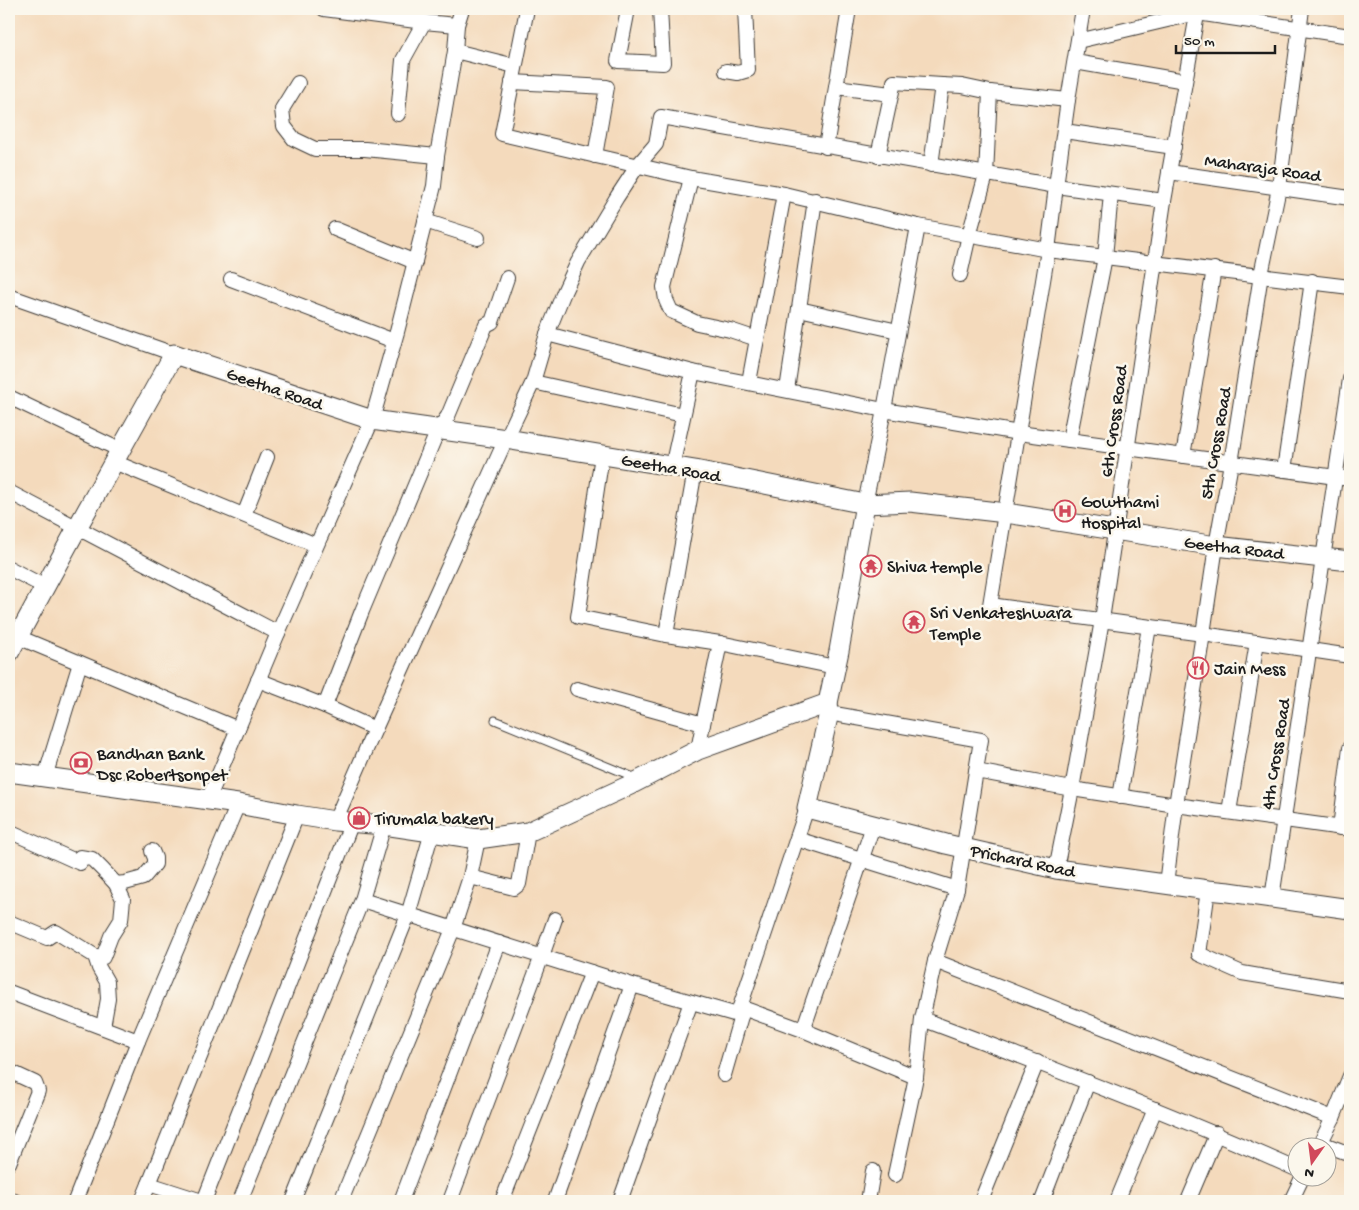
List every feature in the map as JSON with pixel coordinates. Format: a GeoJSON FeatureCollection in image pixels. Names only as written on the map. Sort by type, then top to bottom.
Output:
{"type":"FeatureCollection","features":[{"type":"Feature","properties":{"kind":"street"},"geometry":{"type":"LineString","coordinates":[[324,9],[457,25]]}},
{"type":"Feature","properties":{"kind":"street"},"geometry":{"type":"LineString","coordinates":[[208,800],[278,633],[372,420],[397,332],[434,186],[437,156],[455,51],[457,25],[462,9]]}},
{"type":"Feature","properties":{"kind":"street"},"geometry":{"type":"LineString","coordinates":[[527,9],[502,134],[691,178],[816,200],[918,226],[1048,250],[1350,286]]}},
{"type":"Feature","properties":{"kind":"street"},"geometry":{"type":"LineString","coordinates":[[628,9],[618,62],[663,63],[660,9]]}},
{"type":"Feature","properties":{"kind":"street"},"geometry":{"type":"LineString","coordinates":[[726,71],[738,73],[748,70],[745,9]]}},
{"type":"Feature","properties":{"kind":"street"},"geometry":{"type":"LineString","coordinates":[[826,146],[849,9]]}},
{"type":"Feature","properties":{"kind":"street"},"geometry":{"type":"LineString","coordinates":[[1083,9],[1068,100],[1048,250],[990,605],[1350,656]]}},
{"type":"Feature","properties":{"kind":"street","name":"5th Cross Road"},"geometry":{"type":"LineString","coordinates":[[1166,884],[1176,805],[1216,546],[1232,463],[1261,275],[1279,188],[1302,9]]}},
{"type":"Feature","properties":{"kind":"street"},"geometry":{"type":"LineString","coordinates":[[1078,41],[1197,11],[1350,36]]}},
{"type":"Feature","properties":{"kind":"street","name":"6th Cross Road"},"geometry":{"type":"LineString","coordinates":[[1056,868],[1102,620],[1164,202],[1197,11]]}},
{"type":"Feature","properties":{"kind":"street"},"geometry":{"type":"LineString","coordinates":[[398,114],[403,60],[424,22]]}},
{"type":"Feature","properties":{"kind":"street"},"geometry":{"type":"LineString","coordinates":[[455,51],[515,66]]}},
{"type":"Feature","properties":{"kind":"street"},"geometry":{"type":"LineString","coordinates":[[1074,62],[1185,81]]}},
{"type":"Feature","properties":{"kind":"street"},"geometry":{"type":"LineString","coordinates":[[512,82],[607,87],[595,156]]}},
{"type":"Feature","properties":{"kind":"street"},"geometry":{"type":"LineString","coordinates":[[878,156],[894,82],[962,86],[990,92],[1068,100]]}},
{"type":"Feature","properties":{"kind":"street"},"geometry":{"type":"LineString","coordinates":[[298,83],[282,109],[284,126],[294,139],[315,149],[365,149],[437,156]]}},
{"type":"Feature","properties":{"kind":"street"},"geometry":{"type":"LineString","coordinates":[[931,165],[942,85]]}},
{"type":"Feature","properties":{"kind":"street"},"geometry":{"type":"LineString","coordinates":[[836,87],[891,94]]}},
{"type":"Feature","properties":{"kind":"street"},"geometry":{"type":"LineString","coordinates":[[960,275],[986,175],[990,92]]}},
{"type":"Feature","properties":{"kind":"street"},"geometry":{"type":"LineString","coordinates":[[149,1184],[203,1201],[343,822],[374,730],[506,439],[534,382],[547,334],[578,262],[638,165],[656,144],[661,117],[986,175],[1164,202]]}},
{"type":"Feature","properties":{"kind":"street"},"geometry":{"type":"LineString","coordinates":[[1064,131],[1174,146]]}},
{"type":"Feature","properties":{"kind":"street","name":"Maharaja Road"},"geometry":{"type":"LineString","coordinates":[[1169,172],[1350,198]]}},
{"type":"Feature","properties":{"kind":"street"},"geometry":{"type":"LineString","coordinates":[[691,178],[664,287],[670,311],[697,324],[730,330],[757,339]]}},
{"type":"Feature","properties":{"kind":"street"},"geometry":{"type":"LineString","coordinates":[[749,382],[784,194]]}},
{"type":"Feature","properties":{"kind":"street"},"geometry":{"type":"LineString","coordinates":[[1070,440],[1105,257],[1111,194]]}},
{"type":"Feature","properties":{"kind":"street"},"geometry":{"type":"LineString","coordinates":[[787,390],[816,200]]}},
{"type":"Feature","properties":{"kind":"street"},"geometry":{"type":"LineString","coordinates":[[426,221],[478,238]]}},
{"type":"Feature","properties":{"kind":"street"},"geometry":{"type":"LineString","coordinates":[[724,1075],[740,1012],[807,808],[836,667],[864,504],[884,410],[918,226]]}},
{"type":"Feature","properties":{"kind":"street"},"geometry":{"type":"LineString","coordinates":[[335,229],[415,262]]}},
{"type":"Feature","properties":{"kind":"street"},"geometry":{"type":"LineString","coordinates":[[1183,456],[1214,269]]}},
{"type":"Feature","properties":{"kind":"street"},"geometry":{"type":"LineString","coordinates":[[325,706],[362,611],[438,430],[448,416],[486,325],[492,322],[508,278]]}},
{"type":"Feature","properties":{"kind":"street"},"geometry":{"type":"LineString","coordinates":[[231,279],[394,341]]}},
{"type":"Feature","properties":{"kind":"street"},"geometry":{"type":"LineString","coordinates":[[1284,470],[1312,282]]}},
{"type":"Feature","properties":{"kind":"street","name":"Geetha Road"},"geometry":{"type":"LineString","coordinates":[[9,296],[174,354],[372,420],[506,439],[695,470],[864,504],[910,502],[1006,513],[1216,546],[1350,561]]}},
{"type":"Feature","properties":{"kind":"street"},"geometry":{"type":"LineString","coordinates":[[800,308],[898,331]]}},
{"type":"Feature","properties":{"kind":"street"},"geometry":{"type":"LineString","coordinates":[[547,334],[693,372],[884,410],[1019,433],[1350,479]]}},
{"type":"Feature","properties":{"kind":"street"},"geometry":{"type":"LineString","coordinates":[[174,354],[13,645],[80,663],[238,729]]}},
{"type":"Feature","properties":{"kind":"street"},"geometry":{"type":"LineString","coordinates":[[672,467],[693,372]]}},
{"type":"Feature","properties":{"kind":"street","name":"4th Cross Road"},"geometry":{"type":"LineString","coordinates":[[1272,898],[1350,379]]}},
{"type":"Feature","properties":{"kind":"street"},"geometry":{"type":"LineString","coordinates":[[534,382],[684,415]]}},
{"type":"Feature","properties":{"kind":"street"},"geometry":{"type":"LineString","coordinates":[[9,397],[117,456],[244,515],[316,545]]}},
{"type":"Feature","properties":{"kind":"street"},"geometry":{"type":"LineString","coordinates":[[602,455],[578,616],[836,667]]}},
{"type":"Feature","properties":{"kind":"street"},"geometry":{"type":"LineString","coordinates":[[244,515],[267,457]]}},
{"type":"Feature","properties":{"kind":"street"},"geometry":{"type":"LineString","coordinates":[[666,634],[695,470]]}},
{"type":"Feature","properties":{"kind":"street"},"geometry":{"type":"LineString","coordinates":[[9,492],[278,633]]}},
{"type":"Feature","properties":{"kind":"street"},"geometry":{"type":"LineString","coordinates":[[9,568],[45,587]]}},
{"type":"Feature","properties":{"kind":"street"},"geometry":{"type":"LineString","coordinates":[[1120,797],[1149,627]]}},
{"type":"Feature","properties":{"kind":"street"},"geometry":{"type":"LineString","coordinates":[[1229,812],[1257,642]]}},
{"type":"Feature","properties":{"kind":"street"},"geometry":{"type":"LineString","coordinates":[[698,750],[720,643]]}},
{"type":"Feature","properties":{"kind":"street"},"geometry":{"type":"LineString","coordinates":[[45,777],[80,663]]}},
{"type":"Feature","properties":{"kind":"street"},"geometry":{"type":"LineString","coordinates":[[258,680],[325,706],[374,730]]}},
{"type":"Feature","properties":{"kind":"street"},"geometry":{"type":"LineString","coordinates":[[577,689],[703,724]]}},
{"type":"Feature","properties":{"kind":"street"},"geometry":{"type":"LineString","coordinates":[[9,772],[238,804],[343,822],[384,825],[478,839],[528,832],[698,750],[828,708],[981,740],[957,890],[936,961],[922,1019],[916,1077],[895,1175]]}},
{"type":"Feature","properties":{"kind":"street"},"geometry":{"type":"LineString","coordinates":[[976,771],[1120,797],[1345,828],[1350,748]]}},
{"type":"Feature","properties":{"kind":"street"},"geometry":{"type":"LineString","coordinates":[[75,1201],[138,1041],[238,804]]}},
{"type":"Feature","properties":{"kind":"street","name":"Prichard Road"},"geometry":{"type":"LineString","coordinates":[[807,808],[964,848],[1056,868],[1350,908]]}},
{"type":"Feature","properties":{"kind":"street"},"geometry":{"type":"LineString","coordinates":[[142,1201],[297,815]]}},
{"type":"Feature","properties":{"kind":"street"},"geometry":{"type":"LineString","coordinates":[[240,1201],[362,900],[384,825]]}},
{"type":"Feature","properties":{"kind":"street"},"geometry":{"type":"LineString","coordinates":[[802,1030],[873,826]]}},
{"type":"Feature","properties":{"kind":"street"},"geometry":{"type":"LineString","coordinates":[[9,832],[80,863],[80,857],[92,859],[116,884],[123,899],[121,920],[111,936],[103,957],[95,956],[56,932],[47,938],[9,922]]}},
{"type":"Feature","properties":{"kind":"street"},"geometry":{"type":"LineString","coordinates":[[292,1201],[408,915],[432,832]]}},
{"type":"Feature","properties":{"kind":"street"},"geometry":{"type":"LineString","coordinates":[[470,877],[514,888],[519,884],[528,832]]}},
{"type":"Feature","properties":{"kind":"street"},"geometry":{"type":"LineString","coordinates":[[341,1201],[453,929],[470,877],[478,839]]}},
{"type":"Feature","properties":{"kind":"street"},"geometry":{"type":"LineString","coordinates":[[797,839],[957,890]]}},
{"type":"Feature","properties":{"kind":"street"},"geometry":{"type":"LineString","coordinates":[[116,884],[143,878],[155,864],[152,851]]}},
{"type":"Feature","properties":{"kind":"street"},"geometry":{"type":"LineString","coordinates":[[1208,890],[1199,954],[1242,973],[1350,991]]}},
{"type":"Feature","properties":{"kind":"street"},"geometry":{"type":"LineString","coordinates":[[362,900],[632,985],[691,1002],[740,1012],[802,1030],[916,1077]]}},
{"type":"Feature","properties":{"kind":"street"},"geometry":{"type":"LineString","coordinates":[[450,1201],[542,956],[554,919]]}},
{"type":"Feature","properties":{"kind":"street"},"geometry":{"type":"LineString","coordinates":[[401,1201],[499,943]]}},
{"type":"Feature","properties":{"kind":"street"},"geometry":{"type":"LineString","coordinates":[[95,956],[107,982],[108,999],[103,1027]]}},
{"type":"Feature","properties":{"kind":"street"},"geometry":{"type":"LineString","coordinates":[[936,961],[1334,1118]]}},
{"type":"Feature","properties":{"kind":"street"},"geometry":{"type":"LineString","coordinates":[[502,1201],[592,972]]}},
{"type":"Feature","properties":{"kind":"street"},"geometry":{"type":"LineString","coordinates":[[555,1201],[632,985]]}},
{"type":"Feature","properties":{"kind":"street"},"geometry":{"type":"LineString","coordinates":[[9,992],[138,1041]]}},
{"type":"Feature","properties":{"kind":"street"},"geometry":{"type":"LineString","coordinates":[[620,1201],[691,1002]]}},
{"type":"Feature","properties":{"kind":"street"},"geometry":{"type":"LineString","coordinates":[[922,1019],[1088,1082],[1286,1165]]}},
{"type":"Feature","properties":{"kind":"street"},"geometry":{"type":"LineString","coordinates":[[981,1201],[1037,1062]]}},
{"type":"Feature","properties":{"kind":"street"},"geometry":{"type":"LineString","coordinates":[[9,1071],[35,1083],[38,1091],[9,1163]]}},
{"type":"Feature","properties":{"kind":"street"},"geometry":{"type":"LineString","coordinates":[[1324,1138],[1334,1118],[1350,1076]]}},
{"type":"Feature","properties":{"kind":"street"},"geometry":{"type":"LineString","coordinates":[[1042,1201],[1088,1082]]}},
{"type":"Feature","properties":{"kind":"street"},"geometry":{"type":"LineString","coordinates":[[1117,1201],[1155,1109]]}},
{"type":"Feature","properties":{"kind":"street"},"geometry":{"type":"LineString","coordinates":[[1188,1201],[1216,1134]]}},
{"type":"Feature","properties":{"kind":"street"},"geometry":{"type":"LineString","coordinates":[[1336,1150],[1350,1154]]}},
{"type":"Feature","properties":{"kind":"street"},"geometry":{"type":"LineString","coordinates":[[868,1201],[874,1171]]}},
{"type":"Feature","properties":{"kind":"street"},"geometry":{"type":"LineString","coordinates":[[1291,1201],[1297,1188]]}},
{"type":"Feature","properties":{"kind":"street"},"geometry":{"type":"LineString","coordinates":[[9,1199],[15,1201]]}},
{"type":"Feature","properties":{"kind":"lane"},"geometry":{"type":"LineString","coordinates":[[495,720],[640,779]]}},
{"type":"Feature","properties":{"kind":"place","name":"Gowthami Hospital"},"geometry":{"type":"Point","coordinates":[1065,511]}},
{"type":"Feature","properties":{"kind":"place","name":"Shiva temple"},"geometry":{"type":"Point","coordinates":[871,566]}},
{"type":"Feature","properties":{"kind":"place","name":"Sri Venkateshwara Temple"},"geometry":{"type":"Point","coordinates":[914,622]}},
{"type":"Feature","properties":{"kind":"place","name":"Jain Mess"},"geometry":{"type":"Point","coordinates":[1198,668]}},
{"type":"Feature","properties":{"kind":"place","name":"Bandhan Bank Dsc Robertsonpet"},"geometry":{"type":"Point","coordinates":[81,763]}},
{"type":"Feature","properties":{"kind":"place","name":"Tirumala bakery"},"geometry":{"type":"Point","coordinates":[359,818]}}]}
